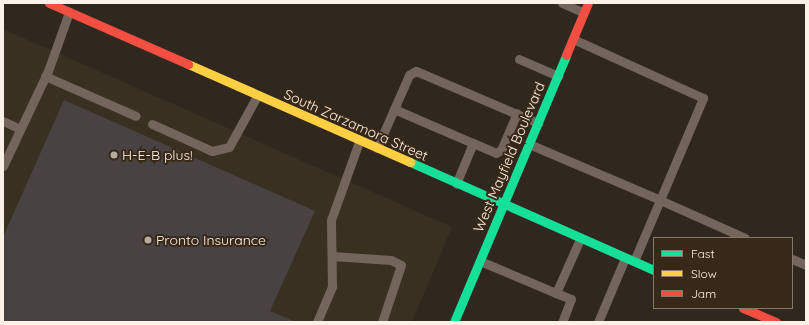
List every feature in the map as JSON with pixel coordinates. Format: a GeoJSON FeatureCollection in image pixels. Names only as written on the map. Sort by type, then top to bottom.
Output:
{"type":"FeatureCollection","features":[{"type":"Feature","properties":{"kind":"main road","name":"South Zarzamora Street"},"geometry":{"type":"LineString","coordinates":[[49,3],[503,206],[653,270]]}},
{"type":"Feature","properties":{"kind":"main road","name":"West Mayfield Boulevard"},"geometry":{"type":"LineString","coordinates":[[454,322],[588,3]]}},
{"type":"Feature","properties":{"kind":"main road"},"geometry":{"type":"LineString","coordinates":[[745,309],[776,322]]}},
{"type":"Feature","properties":{"kind":"lane"},"geometry":{"type":"LineString","coordinates":[[562,3],[584,13]]}},
{"type":"Feature","properties":{"kind":"lane"},"geometry":{"type":"LineString","coordinates":[[3,166],[45,76],[69,12]]}},
{"type":"Feature","properties":{"kind":"lane"},"geometry":{"type":"LineString","coordinates":[[573,39],[703,98],[634,262]]}},
{"type":"Feature","properties":{"kind":"lane"},"geometry":{"type":"LineString","coordinates":[[519,59],[558,76]]}},
{"type":"Feature","properties":{"kind":"lane"},"geometry":{"type":"LineString","coordinates":[[376,149],[409,74],[416,71],[538,122]]}},
{"type":"Feature","properties":{"kind":"lane"},"geometry":{"type":"LineString","coordinates":[[45,76],[136,116]]}},
{"type":"Feature","properties":{"kind":"lane"},"geometry":{"type":"LineString","coordinates":[[152,124],[212,151],[229,147],[257,96]]}},
{"type":"Feature","properties":{"kind":"lane"},"geometry":{"type":"LineString","coordinates":[[394,108],[496,153],[501,150],[517,113]]}},
{"type":"Feature","properties":{"kind":"lane"},"geometry":{"type":"LineString","coordinates":[[3,121],[20,129]]}},
{"type":"Feature","properties":{"kind":"lane"},"geometry":{"type":"LineString","coordinates":[[318,322],[332,286],[332,220],[360,142]]}},
{"type":"Feature","properties":{"kind":"lane"},"geometry":{"type":"LineString","coordinates":[[456,185],[473,143]]}},
{"type":"Feature","properties":{"kind":"lane"},"geometry":{"type":"LineString","coordinates":[[529,144],[743,237]]}},
{"type":"Feature","properties":{"kind":"lane"},"geometry":{"type":"LineString","coordinates":[[556,292],[580,239]]}},
{"type":"Feature","properties":{"kind":"lane"},"geometry":{"type":"LineString","coordinates":[[332,256],[391,260],[401,265],[382,322]]}},
{"type":"Feature","properties":{"kind":"lane"},"geometry":{"type":"LineString","coordinates":[[598,322],[625,258]]}},
{"type":"Feature","properties":{"kind":"lane"},"geometry":{"type":"LineString","coordinates":[[793,259],[806,265]]}},
{"type":"Feature","properties":{"kind":"lane"},"geometry":{"type":"LineString","coordinates":[[480,261],[571,299],[562,322]]}},
{"type":"Feature","properties":{"kind":"shaded area"},"geometry":{"type":"Polygon","coordinates":[[[3,29],[452,227],[412,322],[3,322],[3,29]]]}},
{"type":"Feature","properties":{"kind":"building","name":"H-E-B plus!"},"geometry":{"type":"Polygon","coordinates":[[[64,100],[315,211],[270,311],[296,322],[3,322],[3,237],[64,100]]]}},
{"type":"Feature","properties":{"kind":"traffic: fast"},"geometry":{"type":"LineString","coordinates":[[454,322],[566,55]]}},
{"type":"Feature","properties":{"kind":"traffic: fast"},"geometry":{"type":"LineString","coordinates":[[410,162],[653,270]]}},
{"type":"Feature","properties":{"kind":"traffic: slow"},"geometry":{"type":"LineString","coordinates":[[188,64],[410,162]]}},
{"type":"Feature","properties":{"kind":"traffic: jam"},"geometry":{"type":"LineString","coordinates":[[49,3],[188,64]]}},
{"type":"Feature","properties":{"kind":"traffic: jam"},"geometry":{"type":"LineString","coordinates":[[566,55],[588,3]]}},
{"type":"Feature","properties":{"kind":"traffic: jam"},"geometry":{"type":"LineString","coordinates":[[745,309],[776,322]]}},
{"type":"Feature","properties":{"kind":"place","name":"H-E-B plus!"},"geometry":{"type":"Point","coordinates":[114,155]}},
{"type":"Feature","properties":{"kind":"place","name":"Pronto Insurance"},"geometry":{"type":"Point","coordinates":[148,240]}}]}
